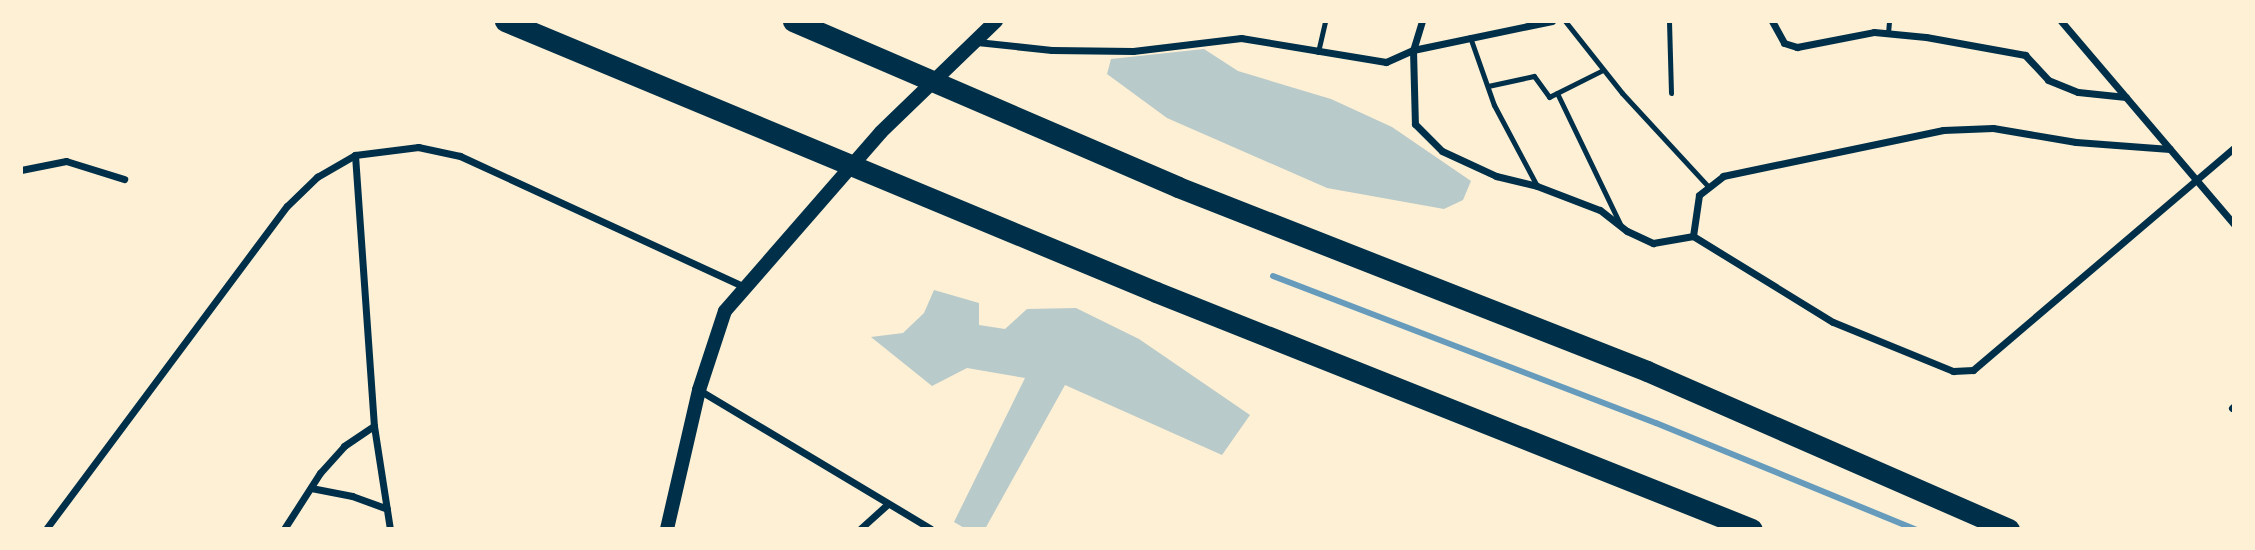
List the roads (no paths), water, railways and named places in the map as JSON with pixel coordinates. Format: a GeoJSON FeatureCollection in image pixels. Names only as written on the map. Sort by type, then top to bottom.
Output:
{"type":"FeatureCollection","features":[{"type":"Feature","properties":{"kind":"highway"},"geometry":{"type":"LineString","coordinates":[[505,21],[1156,292],[1752,529]]}},
{"type":"Feature","properties":{"kind":"highway"},"geometry":{"type":"LineString","coordinates":[[793,21],[1178,187],[1647,371],[2008,529]]}},
{"type":"Feature","properties":{"kind":"main road"},"geometry":{"type":"LineString","coordinates":[[667,529],[699,390],[722,320],[743,286],[881,132],[996,21]]}},
{"type":"Feature","properties":{"kind":"street"},"geometry":{"type":"LineString","coordinates":[[1422,21],[1413,50],[1414,112],[1421,134],[1442,151],[1496,176],[1537,186],[1600,210],[1653,243],[1693,236],[1833,321],[1954,371],[1973,370],[2234,148]]}},
{"type":"Feature","properties":{"kind":"street"},"geometry":{"type":"LineString","coordinates":[[976,42],[1052,50],[1133,51],[1221,38],[1386,62],[1413,50],[1552,21]]}},
{"type":"Feature","properties":{"kind":"street"},"geometry":{"type":"LineString","coordinates":[[1772,21],[1784,43],[1797,47],[1888,33],[2025,55],[2058,84],[2078,92],[2126,97]]}},
{"type":"Feature","properties":{"kind":"street"},"geometry":{"type":"LineString","coordinates":[[2060,21],[2234,224]]}},
{"type":"Feature","properties":{"kind":"street"},"geometry":{"type":"LineString","coordinates":[[1693,236],[1699,195],[1707,185],[1723,176],[1967,127],[2170,149]]}},
{"type":"Feature","properties":{"kind":"street"},"geometry":{"type":"LineString","coordinates":[[46,529],[273,222],[317,177],[355,155],[418,147],[460,156],[743,286]]}},
{"type":"Feature","properties":{"kind":"street"},"geometry":{"type":"LineString","coordinates":[[355,155],[374,426],[390,529]]}},
{"type":"Feature","properties":{"kind":"street"},"geometry":{"type":"LineString","coordinates":[[21,170],[66,161],[124,179]]}},
{"type":"Feature","properties":{"kind":"street"},"geometry":{"type":"LineString","coordinates":[[699,390],[931,529]]}},
{"type":"Feature","properties":{"kind":"street"},"geometry":{"type":"LineString","coordinates":[[284,529],[311,488],[344,446],[374,426]]}},
{"type":"Feature","properties":{"kind":"street"},"geometry":{"type":"LineString","coordinates":[[311,488],[352,496],[387,509]]}},
{"type":"Feature","properties":{"kind":"street"},"geometry":{"type":"LineString","coordinates":[[860,529],[887,505]]}},
{"type":"Feature","properties":{"kind":"lane"},"geometry":{"type":"LineString","coordinates":[[1318,52],[1325,21]]}},
{"type":"Feature","properties":{"kind":"lane"},"geometry":{"type":"LineString","coordinates":[[1565,21],[1603,70],[1707,185]]}},
{"type":"Feature","properties":{"kind":"lane"},"geometry":{"type":"LineString","coordinates":[[1669,21],[1671,93]]}},
{"type":"Feature","properties":{"kind":"lane"},"geometry":{"type":"LineString","coordinates":[[1888,33],[1889,21]]}},
{"type":"Feature","properties":{"kind":"lane"},"geometry":{"type":"LineString","coordinates":[[1469,37],[1488,86],[1537,186]]}},
{"type":"Feature","properties":{"kind":"lane"},"geometry":{"type":"LineString","coordinates":[[1488,86],[1534,76],[1549,97],[1603,70]]}},
{"type":"Feature","properties":{"kind":"lane"},"geometry":{"type":"LineString","coordinates":[[1557,93],[1620,223]]}},
{"type":"Feature","properties":{"kind":"waterway"},"geometry":{"type":"LineString","coordinates":[[1273,276],[1656,423],[1915,529]]}}]}
